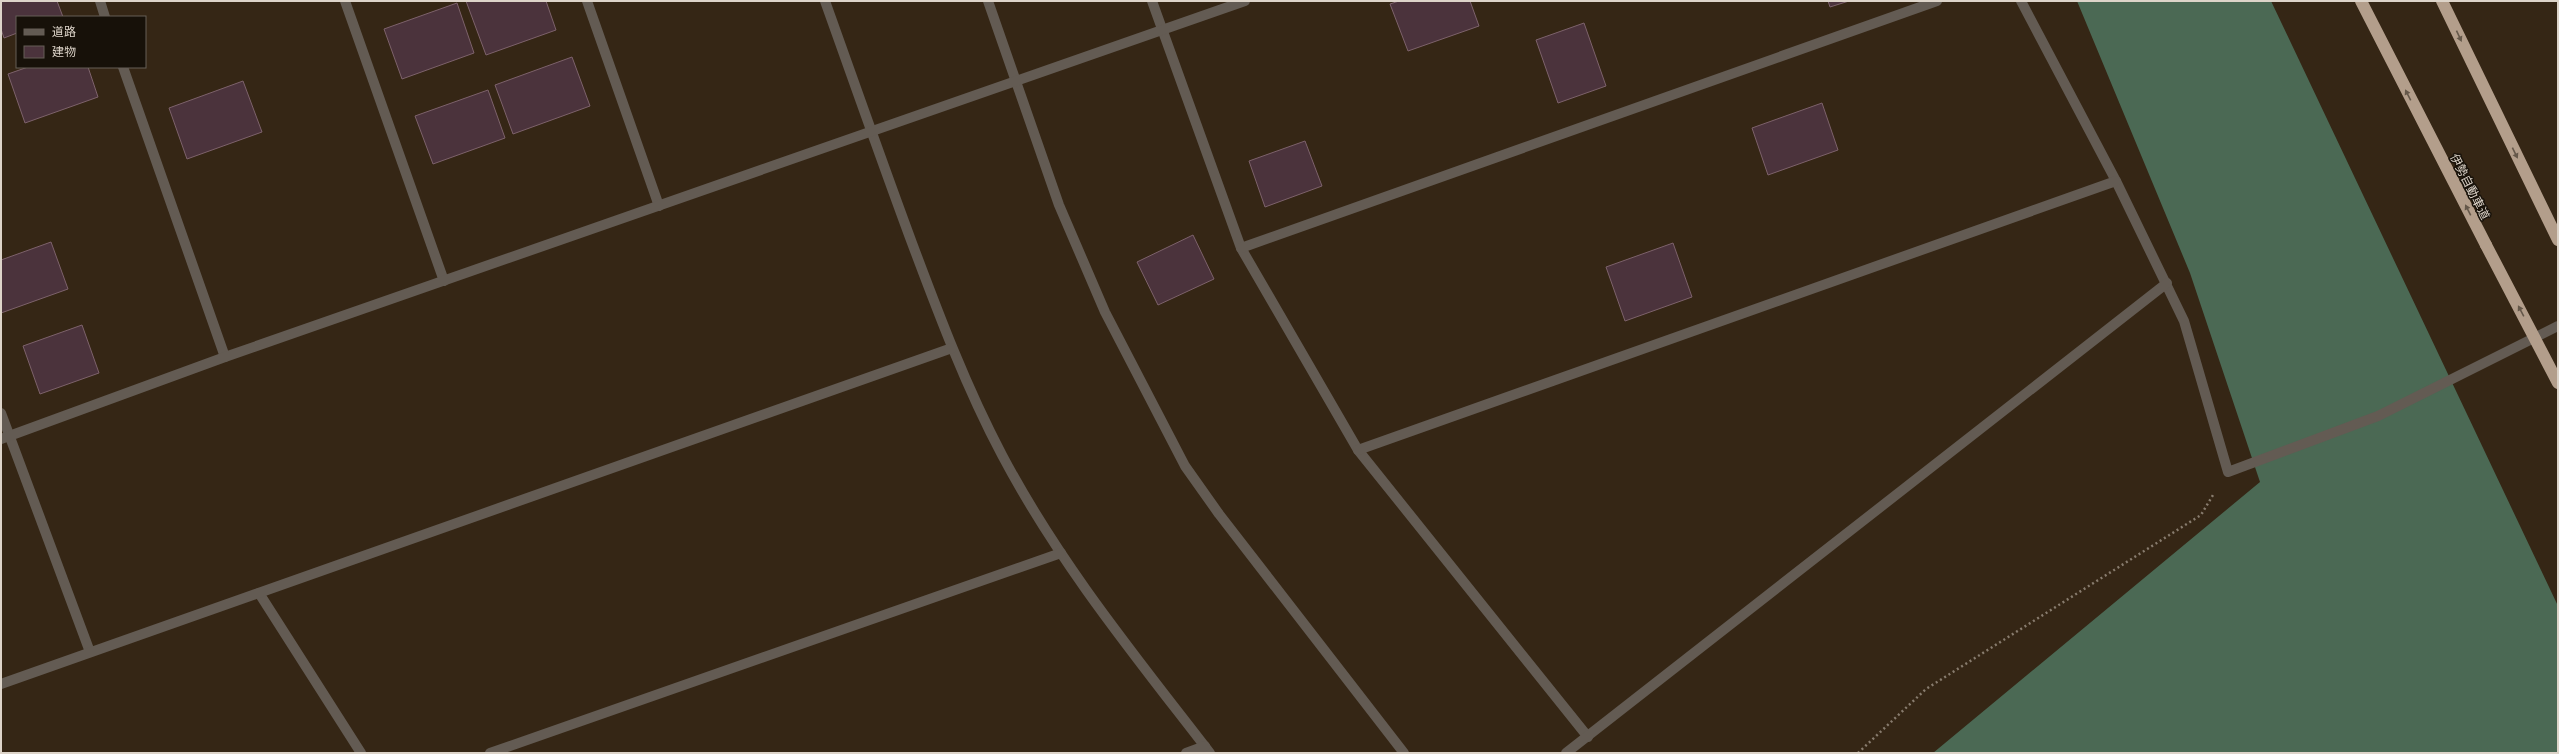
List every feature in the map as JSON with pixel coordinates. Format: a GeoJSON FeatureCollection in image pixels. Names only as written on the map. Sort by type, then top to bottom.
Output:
{"type":"FeatureCollection","features":[{"type":"Feature","properties":{"kind":"highway","name":"伊勢自動車道"},"geometry":{"type":"LineString","coordinates":[[2362,1],[2558,383]]}},
{"type":"Feature","properties":{"kind":"highway"},"geometry":{"type":"LineString","coordinates":[[2442,1],[2558,240]]}},
{"type":"Feature","properties":{"kind":"street"},"geometry":{"type":"LineString","coordinates":[[100,1],[105,16]]}},
{"type":"Feature","properties":{"kind":"street"},"geometry":{"type":"LineString","coordinates":[[345,1],[444,281]]}},
{"type":"Feature","properties":{"kind":"street"},"geometry":{"type":"LineString","coordinates":[[587,1],[659,206]]}},
{"type":"Feature","properties":{"kind":"street"},"geometry":{"type":"LineString","coordinates":[[825,1],[871,131],[952,348],[1003,456],[1061,553],[1107,620],[1208,750]]}},
{"type":"Feature","properties":{"kind":"street"},"geometry":{"type":"LineString","coordinates":[[988,1],[1059,205],[1105,312],[1185,466],[1219,514],[1404,753]]}},
{"type":"Feature","properties":{"kind":"street"},"geometry":{"type":"LineString","coordinates":[[1152,1],[1241,248],[1358,450],[1588,737]]}},
{"type":"Feature","properties":{"kind":"street"},"geometry":{"type":"LineString","coordinates":[[5,437],[225,357],[1245,1]]}},
{"type":"Feature","properties":{"kind":"street"},"geometry":{"type":"LineString","coordinates":[[1241,248],[1938,1]]}},
{"type":"Feature","properties":{"kind":"street"},"geometry":{"type":"LineString","coordinates":[[2021,1],[2116,181],[2167,283],[2184,321],[2228,472],[2378,416],[2558,326]]}},
{"type":"Feature","properties":{"kind":"street"},"geometry":{"type":"LineString","coordinates":[[123,68],[225,357]]}},
{"type":"Feature","properties":{"kind":"street"},"geometry":{"type":"LineString","coordinates":[[1358,450],[2116,181]]}},
{"type":"Feature","properties":{"kind":"street"},"geometry":{"type":"LineString","coordinates":[[1566,753],[2167,283]]}},
{"type":"Feature","properties":{"kind":"street"},"geometry":{"type":"LineString","coordinates":[[1,684],[952,348]]}},
{"type":"Feature","properties":{"kind":"street"},"geometry":{"type":"LineString","coordinates":[[1,413],[5,437],[90,652]]}},
{"type":"Feature","properties":{"kind":"street"},"geometry":{"type":"LineString","coordinates":[[490,753],[1061,553]]}},
{"type":"Feature","properties":{"kind":"street"},"geometry":{"type":"LineString","coordinates":[[259,593],[361,753]]}},
{"type":"Feature","properties":{"kind":"street"},"geometry":{"type":"LineString","coordinates":[[1186,753],[1208,750]]}},
{"type":"Feature","properties":{"kind":"path"},"geometry":{"type":"LineString","coordinates":[[1858,753],[1926,689],[2201,515],[2228,472]]}},
{"type":"Feature","properties":{"kind":"green space"},"geometry":{"type":"Polygon","coordinates":[[[2077,1],[2271,1],[2558,606],[2558,753],[1933,753],[2260,482],[2190,273],[2077,1]]]}},
{"type":"Feature","properties":{"kind":"building"},"geometry":{"type":"Polygon","coordinates":[[[1,1],[57,1],[63,16],[16,16],[16,33],[4,38],[1,29],[1,1]]]}},
{"type":"Feature","properties":{"kind":"building"},"geometry":{"type":"Polygon","coordinates":[[[466,1],[546,1],[556,30],[486,55],[466,1]]]}},
{"type":"Feature","properties":{"kind":"building"},"geometry":{"type":"Polygon","coordinates":[[[1399,1],[1470,1],[1479,26],[1408,51],[1390,4],[1399,1]]]}},
{"type":"Feature","properties":{"kind":"building"},"geometry":{"type":"Polygon","coordinates":[[[1828,1],[1849,1],[1830,7],[1828,1]]]}},
{"type":"Feature","properties":{"kind":"building"},"geometry":{"type":"Polygon","coordinates":[[[457,3],[474,53],[402,79],[384,29],[457,3]]]}},
{"type":"Feature","properties":{"kind":"building"},"geometry":{"type":"Polygon","coordinates":[[[1584,23],[1606,86],[1558,103],[1536,40],[1584,23]]]}},
{"type":"Feature","properties":{"kind":"building"},"geometry":{"type":"Polygon","coordinates":[[[572,57],[590,106],[513,134],[495,85],[572,57]]]}},
{"type":"Feature","properties":{"kind":"building"},"geometry":{"type":"Polygon","coordinates":[[[25,68],[88,68],[98,97],[25,123],[8,74],[25,68]]]}},
{"type":"Feature","properties":{"kind":"building"},"geometry":{"type":"Polygon","coordinates":[[[243,81],[262,132],[187,159],[169,108],[243,81]]]}},
{"type":"Feature","properties":{"kind":"building"},"geometry":{"type":"Polygon","coordinates":[[[488,90],[505,138],[433,164],[415,116],[488,90]]]}},
{"type":"Feature","properties":{"kind":"building"},"geometry":{"type":"Polygon","coordinates":[[[1822,103],[1838,150],[1768,175],[1752,128],[1822,103]]]}},
{"type":"Feature","properties":{"kind":"building"},"geometry":{"type":"Polygon","coordinates":[[[1305,141],[1322,186],[1265,207],[1249,161],[1305,141]]]}},
{"type":"Feature","properties":{"kind":"building"},"geometry":{"type":"Polygon","coordinates":[[[1193,235],[1214,279],[1158,305],[1137,262],[1193,235]]]}},
{"type":"Feature","properties":{"kind":"building"},"geometry":{"type":"Polygon","coordinates":[[[51,242],[68,289],[1,313],[1,260],[51,242]]]}},
{"type":"Feature","properties":{"kind":"building"},"geometry":{"type":"Polygon","coordinates":[[[1673,243],[1692,297],[1625,321],[1606,267],[1673,243]]]}},
{"type":"Feature","properties":{"kind":"building"},"geometry":{"type":"Polygon","coordinates":[[[82,325],[99,373],[40,394],[23,346],[82,325]]]}}]}
